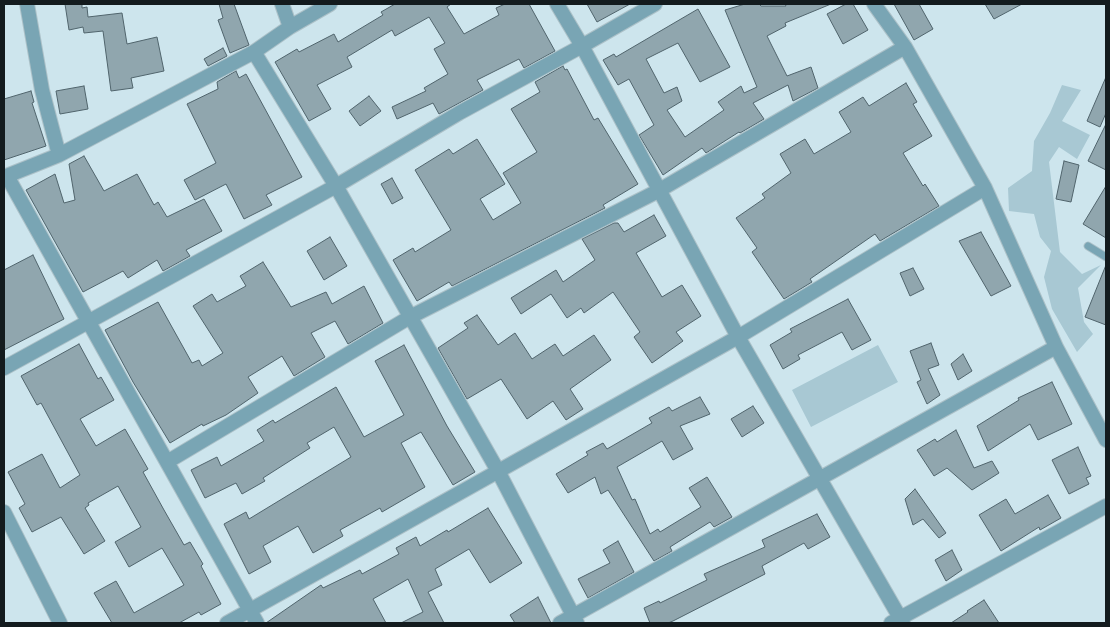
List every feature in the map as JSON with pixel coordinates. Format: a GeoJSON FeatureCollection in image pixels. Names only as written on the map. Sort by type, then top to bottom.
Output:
{"type":"FeatureCollection","features":[{"type":"Feature","properties":{"kind":"street"},"geometry":{"type":"LineString","coordinates":[[27,4],[42,90],[59,155]]}},
{"type":"Feature","properties":{"kind":"street"},"geometry":{"type":"LineString","coordinates":[[282,4],[290,27]]}},
{"type":"Feature","properties":{"kind":"street"},"geometry":{"type":"LineString","coordinates":[[257,623],[88,320],[5,177],[59,155],[254,52],[290,27],[330,4]]}},
{"type":"Feature","properties":{"kind":"street"},"geometry":{"type":"LineString","coordinates":[[557,4],[582,46],[658,191],[738,337],[819,478],[898,622],[1106,506]]}},
{"type":"Feature","properties":{"kind":"street"},"geometry":{"type":"LineString","coordinates":[[4,368],[88,320],[336,186],[459,113],[582,46],[654,4]]}},
{"type":"Feature","properties":{"kind":"street"},"geometry":{"type":"LineString","coordinates":[[874,4],[905,47],[986,188],[1056,347],[1106,440]]}},
{"type":"Feature","properties":{"kind":"street"},"geometry":{"type":"LineString","coordinates":[[167,462],[410,317],[658,191],[905,47]]}},
{"type":"Feature","properties":{"kind":"street"},"geometry":{"type":"LineString","coordinates":[[254,52],[336,186],[498,471],[575,620]]}},
{"type":"Feature","properties":{"kind":"street"},"geometry":{"type":"LineString","coordinates":[[227,623],[738,337],[986,188]]}},
{"type":"Feature","properties":{"kind":"street"},"geometry":{"type":"LineString","coordinates":[[560,623],[575,620],[819,478],[1056,347]]}},
{"type":"Feature","properties":{"kind":"street"},"geometry":{"type":"LineString","coordinates":[[1093,414],[1106,423]]}},
{"type":"Feature","properties":{"kind":"street"},"geometry":{"type":"LineString","coordinates":[[4,512],[60,623]]}},
{"type":"Feature","properties":{"kind":"lane"},"geometry":{"type":"LineString","coordinates":[[1088,246],[1106,257]]}},
{"type":"Feature","properties":{"kind":"shaded area"},"geometry":{"type":"Polygon","coordinates":[[[1062,85],[1081,90],[1062,121],[1090,135],[1077,159],[1059,147],[1049,162],[1060,252],[1082,274],[1101,265],[1078,288],[1084,322],[1093,334],[1077,352],[1052,309],[1044,277],[1051,251],[1040,237],[1034,214],[1009,211],[1008,188],[1032,171],[1034,141],[1050,113],[1062,85]]]}},
{"type":"Feature","properties":{"kind":"shaded area"},"geometry":{"type":"Polygon","coordinates":[[[878,345],[898,382],[811,427],[792,390],[878,345]]]}},
{"type":"Feature","properties":{"kind":"building"},"geometry":{"type":"Polygon","coordinates":[[[65,4],[82,4],[82,8],[87,7],[88,17],[122,13],[127,44],[157,37],[164,71],[131,78],[133,88],[111,91],[103,31],[84,33],[83,27],[69,30],[65,4]]]}},
{"type":"Feature","properties":{"kind":"building"},"geometry":{"type":"Polygon","coordinates":[[[219,4],[234,4],[249,45],[230,53],[218,20],[223,18],[219,4]]]}},
{"type":"Feature","properties":{"kind":"building"},"geometry":{"type":"Polygon","coordinates":[[[395,4],[451,4],[447,7],[464,34],[499,15],[496,8],[505,4],[529,4],[555,51],[524,68],[519,59],[477,80],[483,90],[439,114],[433,103],[397,119],[392,107],[426,91],[424,88],[448,74],[434,49],[445,43],[429,17],[395,36],[392,30],[347,57],[352,67],[317,85],[331,109],[309,121],[275,62],[297,49],[299,52],[334,34],[338,42],[383,15],[381,12],[395,4]]]}},
{"type":"Feature","properties":{"kind":"building"},"geometry":{"type":"Polygon","coordinates":[[[587,4],[630,4],[597,22],[587,4]]]}},
{"type":"Feature","properties":{"kind":"building"},"geometry":{"type":"Polygon","coordinates":[[[745,4],[786,6],[785,4],[831,4],[785,23],[786,26],[767,36],[787,76],[811,67],[818,88],[793,101],[788,85],[753,103],[764,119],[706,153],[702,148],[663,175],[639,135],[654,125],[629,79],[618,85],[603,60],[614,54],[616,57],[698,9],[730,67],[700,82],[678,43],[646,59],[664,93],[677,87],[682,101],[667,110],[685,137],[724,110],[718,102],[741,86],[744,93],[757,87],[725,10],[745,4]]]}},
{"type":"Feature","properties":{"kind":"building"},"geometry":{"type":"Polygon","coordinates":[[[846,4],[853,4],[868,30],[843,44],[827,14],[846,4]]]}},
{"type":"Feature","properties":{"kind":"building"},"geometry":{"type":"Polygon","coordinates":[[[894,4],[919,4],[933,29],[914,40],[894,4]]]}},
{"type":"Feature","properties":{"kind":"building"},"geometry":{"type":"Polygon","coordinates":[[[985,4],[1022,4],[994,19],[985,4]]]}},
{"type":"Feature","properties":{"kind":"building"},"geometry":{"type":"Polygon","coordinates":[[[223,48],[227,56],[208,66],[204,59],[223,48]]]}},
{"type":"Feature","properties":{"kind":"building"},"geometry":{"type":"Polygon","coordinates":[[[563,66],[565,70],[567,69],[594,120],[598,118],[638,184],[603,205],[605,208],[452,286],[449,282],[417,301],[393,260],[413,248],[415,252],[451,230],[415,170],[449,149],[453,154],[477,139],[505,184],[480,199],[493,220],[521,203],[503,173],[537,152],[511,109],[540,92],[535,82],[563,66]]]}},
{"type":"Feature","properties":{"kind":"building"},"geometry":{"type":"Polygon","coordinates":[[[236,71],[239,78],[246,74],[302,177],[266,195],[272,205],[244,219],[226,184],[195,200],[184,180],[216,163],[187,104],[218,89],[217,82],[236,71]]]}},
{"type":"Feature","properties":{"kind":"building"},"geometry":{"type":"Polygon","coordinates":[[[1106,77],[1106,113],[1100,127],[1087,121],[1106,77]]]}},
{"type":"Feature","properties":{"kind":"building"},"geometry":{"type":"Polygon","coordinates":[[[906,83],[917,102],[913,104],[932,136],[903,153],[923,186],[925,184],[939,206],[880,241],[875,234],[810,279],[812,282],[784,299],[752,252],[757,248],[736,218],[765,198],[762,194],[791,173],[780,154],[805,139],[814,154],[851,132],[839,112],[863,97],[869,106],[906,83]]]}},
{"type":"Feature","properties":{"kind":"building"},"geometry":{"type":"Polygon","coordinates":[[[84,86],[88,109],[60,114],[56,91],[84,86]]]}},
{"type":"Feature","properties":{"kind":"building"},"geometry":{"type":"Polygon","coordinates":[[[31,91],[34,102],[32,103],[46,146],[4,160],[4,99],[31,91]]]}},
{"type":"Feature","properties":{"kind":"building"},"geometry":{"type":"Polygon","coordinates":[[[369,96],[381,111],[360,126],[349,111],[369,96]]]}},
{"type":"Feature","properties":{"kind":"building"},"geometry":{"type":"Polygon","coordinates":[[[1106,124],[1106,170],[1088,161],[1106,124]]]}},
{"type":"Feature","properties":{"kind":"building"},"geometry":{"type":"Polygon","coordinates":[[[84,156],[104,191],[137,174],[154,205],[158,202],[167,217],[204,199],[222,231],[186,250],[190,256],[163,271],[157,260],[128,278],[123,271],[83,292],[26,190],[55,174],[64,203],[75,200],[69,164],[84,156]]]}},
{"type":"Feature","properties":{"kind":"building"},"geometry":{"type":"Polygon","coordinates":[[[1064,161],[1079,165],[1071,202],[1056,199],[1064,161]]]}},
{"type":"Feature","properties":{"kind":"building"},"geometry":{"type":"Polygon","coordinates":[[[392,178],[403,198],[392,204],[381,184],[392,178]]]}},
{"type":"Feature","properties":{"kind":"building"},"geometry":{"type":"Polygon","coordinates":[[[1106,186],[1106,238],[1083,224],[1106,186]]]}},
{"type":"Feature","properties":{"kind":"building"},"geometry":{"type":"Polygon","coordinates":[[[654,215],[666,236],[636,253],[662,297],[682,285],[701,316],[676,332],[683,341],[652,363],[634,337],[640,332],[613,292],[584,313],[581,308],[567,318],[551,294],[521,314],[511,298],[556,270],[563,282],[595,260],[582,239],[614,223],[618,223],[624,232],[654,215]]]}},
{"type":"Feature","properties":{"kind":"building"},"geometry":{"type":"Polygon","coordinates":[[[981,232],[1011,286],[991,296],[959,241],[981,232]]]}},
{"type":"Feature","properties":{"kind":"building"},"geometry":{"type":"Polygon","coordinates":[[[330,237],[347,266],[324,280],[307,251],[330,237]]]}},
{"type":"Feature","properties":{"kind":"building"},"geometry":{"type":"Polygon","coordinates":[[[33,255],[64,319],[4,350],[4,270],[33,255]]]}},
{"type":"Feature","properties":{"kind":"building"},"geometry":{"type":"Polygon","coordinates":[[[263,262],[291,307],[326,292],[332,304],[364,286],[383,323],[348,344],[335,321],[311,333],[325,357],[294,376],[282,356],[248,377],[258,393],[226,415],[203,426],[202,424],[170,443],[133,382],[105,330],[158,302],[192,363],[199,360],[202,366],[223,353],[193,306],[212,294],[217,302],[246,286],[240,276],[263,262]]]}},
{"type":"Feature","properties":{"kind":"building"},"geometry":{"type":"Polygon","coordinates":[[[1106,265],[1106,325],[1085,317],[1106,265]]]}},
{"type":"Feature","properties":{"kind":"building"},"geometry":{"type":"Polygon","coordinates":[[[913,268],[924,289],[910,296],[900,273],[913,268]]]}},
{"type":"Feature","properties":{"kind":"building"},"geometry":{"type":"Polygon","coordinates":[[[848,299],[871,340],[852,350],[842,332],[798,355],[800,359],[783,369],[770,345],[792,332],[790,329],[848,299]]]}},
{"type":"Feature","properties":{"kind":"building"},"geometry":{"type":"Polygon","coordinates":[[[477,315],[498,345],[515,333],[532,359],[555,344],[563,356],[594,335],[611,360],[570,389],[583,409],[566,420],[553,401],[527,419],[501,379],[467,399],[438,348],[468,328],[464,323],[477,315]]]}},
{"type":"Feature","properties":{"kind":"building"},"geometry":{"type":"Polygon","coordinates":[[[931,343],[939,365],[928,369],[940,395],[927,404],[917,382],[921,380],[910,351],[931,343]]]}},
{"type":"Feature","properties":{"kind":"building"},"geometry":{"type":"Polygon","coordinates":[[[79,344],[98,379],[101,377],[114,400],[80,419],[96,446],[125,429],[148,469],[143,472],[184,545],[190,542],[203,564],[201,566],[221,604],[201,615],[199,612],[179,623],[112,623],[94,593],[116,581],[134,613],[184,585],[162,548],[129,567],[115,542],[141,527],[118,486],[88,503],[89,505],[85,508],[105,541],[84,554],[61,517],[32,532],[19,508],[25,504],[8,472],[42,454],[60,488],[80,475],[41,403],[37,405],[21,376],[79,344]]]}},
{"type":"Feature","properties":{"kind":"building"},"geometry":{"type":"Polygon","coordinates":[[[404,345],[447,426],[475,472],[453,485],[421,432],[401,443],[425,487],[382,512],[380,508],[340,530],[343,536],[313,553],[298,526],[263,546],[271,562],[249,574],[224,524],[246,512],[249,519],[351,457],[334,427],[307,443],[310,448],[263,478],[265,481],[242,494],[236,483],[205,498],[191,470],[217,457],[221,466],[264,441],[257,430],[273,420],[275,423],[336,387],[364,437],[404,415],[375,361],[404,345]]]}},
{"type":"Feature","properties":{"kind":"building"},"geometry":{"type":"Polygon","coordinates":[[[963,354],[972,371],[958,380],[951,364],[963,354]]]}},
{"type":"Feature","properties":{"kind":"building"},"geometry":{"type":"Polygon","coordinates":[[[1052,382],[1072,424],[1038,440],[1030,424],[988,451],[977,426],[1019,400],[1018,398],[1052,382]]]}},
{"type":"Feature","properties":{"kind":"building"},"geometry":{"type":"Polygon","coordinates":[[[700,397],[710,414],[680,426],[693,449],[673,460],[662,441],[617,467],[632,500],[635,499],[650,534],[658,529],[660,532],[701,507],[689,488],[707,477],[732,517],[714,527],[710,522],[670,547],[672,551],[654,561],[608,490],[601,494],[595,477],[568,493],[556,474],[588,455],[586,452],[603,443],[607,449],[652,423],[649,418],[669,407],[672,411],[700,397]]]}},
{"type":"Feature","properties":{"kind":"building"},"geometry":{"type":"Polygon","coordinates":[[[753,406],[764,423],[742,437],[731,419],[753,406]]]}},
{"type":"Feature","properties":{"kind":"building"},"geometry":{"type":"Polygon","coordinates":[[[956,430],[974,468],[992,461],[999,473],[972,490],[947,468],[934,476],[917,450],[935,439],[937,442],[956,430]]]}},
{"type":"Feature","properties":{"kind":"building"},"geometry":{"type":"Polygon","coordinates":[[[1078,447],[1091,476],[1086,478],[1089,484],[1069,494],[1052,460],[1078,447]]]}},
{"type":"Feature","properties":{"kind":"building"},"geometry":{"type":"Polygon","coordinates":[[[915,489],[946,533],[939,538],[923,519],[913,525],[905,499],[915,489]]]}},
{"type":"Feature","properties":{"kind":"building"},"geometry":{"type":"Polygon","coordinates":[[[1048,495],[1061,518],[1040,530],[1039,527],[1001,551],[979,515],[1006,499],[1015,514],[1048,495]]]}},
{"type":"Feature","properties":{"kind":"building"},"geometry":{"type":"Polygon","coordinates":[[[488,508],[522,563],[490,583],[469,549],[435,569],[442,585],[428,592],[444,623],[401,623],[423,612],[408,579],[373,599],[386,623],[266,623],[321,585],[323,588],[360,570],[362,574],[399,554],[396,548],[416,537],[420,546],[488,508]]]}},
{"type":"Feature","properties":{"kind":"building"},"geometry":{"type":"Polygon","coordinates":[[[817,514],[830,537],[808,549],[804,543],[762,566],[765,574],[673,621],[668,623],[650,623],[644,608],[659,601],[660,603],[707,580],[704,574],[765,547],[762,540],[817,514]]]}},
{"type":"Feature","properties":{"kind":"building"},"geometry":{"type":"Polygon","coordinates":[[[618,541],[634,572],[588,598],[578,579],[610,563],[603,550],[618,541]]]}},
{"type":"Feature","properties":{"kind":"building"},"geometry":{"type":"Polygon","coordinates":[[[952,550],[962,570],[946,581],[935,560],[952,550]]]}},
{"type":"Feature","properties":{"kind":"building"},"geometry":{"type":"Polygon","coordinates":[[[538,597],[551,623],[515,623],[510,615],[538,597]]]}},
{"type":"Feature","properties":{"kind":"building"},"geometry":{"type":"Polygon","coordinates":[[[984,600],[999,623],[951,623],[967,611],[984,600]]]}}]}
